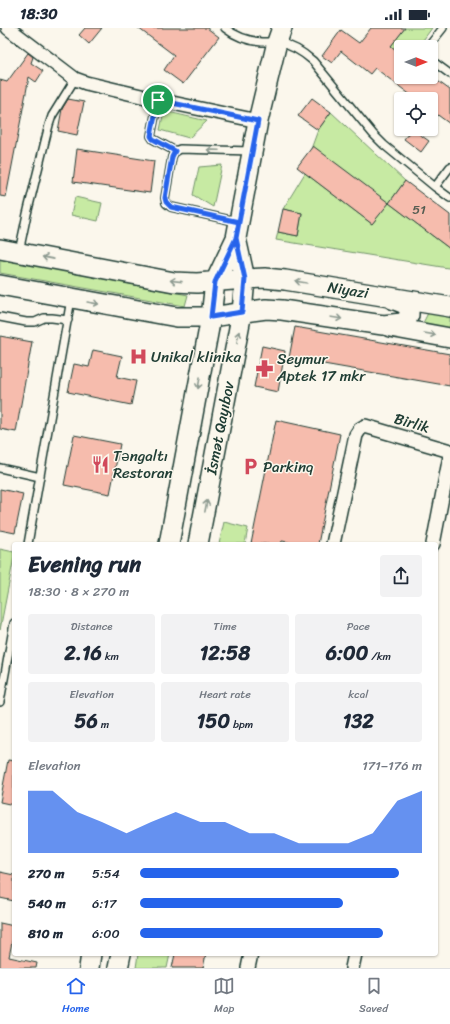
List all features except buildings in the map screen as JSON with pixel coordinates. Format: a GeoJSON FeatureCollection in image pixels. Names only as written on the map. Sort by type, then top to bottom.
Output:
{"type":"FeatureCollection","features":[{"type":"Feature","properties":{"kind":"main road"},"geometry":{"type":"LineString","coordinates":[[237,230],[258,121],[280,35]]}},
{"type":"Feature","properties":{"kind":"main road","name":"İsmət Qayıbov"},"geometry":{"type":"LineString","coordinates":[[198,542],[242,312],[245,279],[237,230]]}},
{"type":"Feature","properties":{"kind":"main road","name":"İsmət Qayıbov"},"geometry":{"type":"LineString","coordinates":[[169,542],[211,317],[215,282],[237,230]]}},
{"type":"Feature","properties":{"kind":"main road","name":"Niyazi"},"geometry":{"type":"LineString","coordinates":[[0,249],[174,282],[197,283],[265,278],[450,306]]}},
{"type":"Feature","properties":{"kind":"main road"},"geometry":{"type":"LineString","coordinates":[[0,285],[177,317],[211,317],[266,309],[282,310],[383,325],[450,338]]}},
{"type":"Feature","properties":{"kind":"main road"},"geometry":{"type":"LineString","coordinates":[[383,325],[402,323],[406,321],[409,315],[409,309],[405,304],[388,297]]}},
{"type":"Feature","properties":{"kind":"main road"},"geometry":{"type":"LineString","coordinates":[[89,968],[91,956]]}},
{"type":"Feature","properties":{"kind":"main road"},"geometry":{"type":"LineString","coordinates":[[118,968],[121,956]]}},
{"type":"Feature","properties":{"kind":"street"},"geometry":{"type":"LineString","coordinates":[[17,31],[74,79],[100,87],[258,121]]}},
{"type":"Feature","properties":{"kind":"street","name":"Birlik"},"geometry":{"type":"LineString","coordinates":[[333,542],[356,435],[360,429],[365,426],[450,451]]}},
{"type":"Feature","properties":{"kind":"street"},"geometry":{"type":"LineString","coordinates":[[433,542],[450,456]]}},
{"type":"Feature","properties":{"kind":"street"},"geometry":{"type":"LineString","coordinates":[[248,968],[251,956]]}},
{"type":"Feature","properties":{"kind":"street"},"geometry":{"type":"LineString","coordinates":[[352,968],[355,956]]}},
{"type":"Feature","properties":{"kind":"lane"},"geometry":{"type":"LineString","coordinates":[[225,28],[231,33],[261,42],[280,35],[302,51],[313,61],[373,134],[384,145],[450,198]]}},
{"type":"Feature","properties":{"kind":"lane"},"geometry":{"type":"LineString","coordinates":[[434,40],[443,28]]}},
{"type":"Feature","properties":{"kind":"lane"},"geometry":{"type":"LineString","coordinates":[[438,65],[450,74]]}},
{"type":"Feature","properties":{"kind":"lane"},"geometry":{"type":"LineString","coordinates":[[20,252],[27,214],[49,125],[52,116],[74,79]]}},
{"type":"Feature","properties":{"kind":"lane"},"geometry":{"type":"LineString","coordinates":[[158,100],[151,136],[153,139],[175,151],[180,149],[252,151]]}},
{"type":"Feature","properties":{"kind":"lane"},"geometry":{"type":"LineString","coordinates":[[175,151],[171,164],[165,198],[166,202],[171,207],[237,230]]}},
{"type":"Feature","properties":{"kind":"lane"},"geometry":{"type":"LineString","coordinates":[[435,187],[450,166]]}},
{"type":"Feature","properties":{"kind":"lane"},"geometry":{"type":"LineString","coordinates":[[28,542],[71,298]]}},
{"type":"Feature","properties":{"kind":"lane"},"geometry":{"type":"LineString","coordinates":[[0,316],[26,322],[35,322],[44,318],[68,320]]}},
{"type":"Feature","properties":{"kind":"lane"},"geometry":{"type":"LineString","coordinates":[[0,468],[40,477]]}},
{"type":"Feature","properties":{"kind":"lane"},"geometry":{"type":"LineString","coordinates":[[0,702],[12,634]]}},
{"type":"Feature","properties":{"kind":"green space"},"geometry":{"type":"Polygon","coordinates":[[[405,28],[432,28],[423,40],[396,40],[405,28]]]}},
{"type":"Feature","properties":{"kind":"green space"},"geometry":{"type":"Polygon","coordinates":[[[164,111],[207,121],[189,138],[160,130],[164,111]]]}},
{"type":"Feature","properties":{"kind":"green space"},"geometry":{"type":"Polygon","coordinates":[[[331,112],[405,181],[389,203],[450,249],[450,267],[448,268],[276,240],[278,232],[298,236],[302,213],[283,209],[305,173],[372,224],[388,203],[311,149],[318,130],[331,112]]]}},
{"type":"Feature","properties":{"kind":"green space"},"geometry":{"type":"Polygon","coordinates":[[[222,165],[213,207],[193,195],[199,167],[222,165]]]}},
{"type":"Feature","properties":{"kind":"green space"},"geometry":{"type":"Polygon","coordinates":[[[75,197],[102,203],[98,221],[71,215],[75,197]]]}},
{"type":"Feature","properties":{"kind":"green space"},"geometry":{"type":"Polygon","coordinates":[[[0,259],[188,295],[185,306],[0,273],[0,259]]]}},
{"type":"Feature","properties":{"kind":"green space"},"geometry":{"type":"Polygon","coordinates":[[[428,313],[450,317],[450,328],[423,323],[428,313]]]}},
{"type":"Feature","properties":{"kind":"green space"},"geometry":{"type":"Polygon","coordinates":[[[224,522],[248,528],[245,542],[219,542],[224,522]]]}},
{"type":"Feature","properties":{"kind":"green space"},"geometry":{"type":"Polygon","coordinates":[[[0,549],[12,552],[12,567],[0,630],[0,549]]]}},
{"type":"Feature","properties":{"kind":"green space"},"geometry":{"type":"Polygon","coordinates":[[[138,956],[170,956],[167,968],[136,968],[138,956]]]}},
{"type":"Feature","properties":{"kind":"place","name":"Unikal klinika"},"geometry":{"type":"Point","coordinates":[138,357]}},
{"type":"Feature","properties":{"kind":"place","name":"Seymur Aptek 17 mkr"},"geometry":{"type":"Point","coordinates":[264,368]}},
{"type":"Feature","properties":{"kind":"place","name":"Tәngaltı Restoran"},"geometry":{"type":"Point","coordinates":[100,465]}},
{"type":"Feature","properties":{"kind":"place","name":"Parkinq"},"geometry":{"type":"Point","coordinates":[250,467]}},
{"type":"Feature","properties":{"kind":"route"},"geometry":{"type":"LineString","coordinates":[[158,100],[151,136],[153,139],[175,151],[172,157],[165,198],[166,202],[171,207],[239,222],[236,238],[215,282],[211,317],[242,312],[245,279],[236,238],[258,121],[158,100]]}}]}
